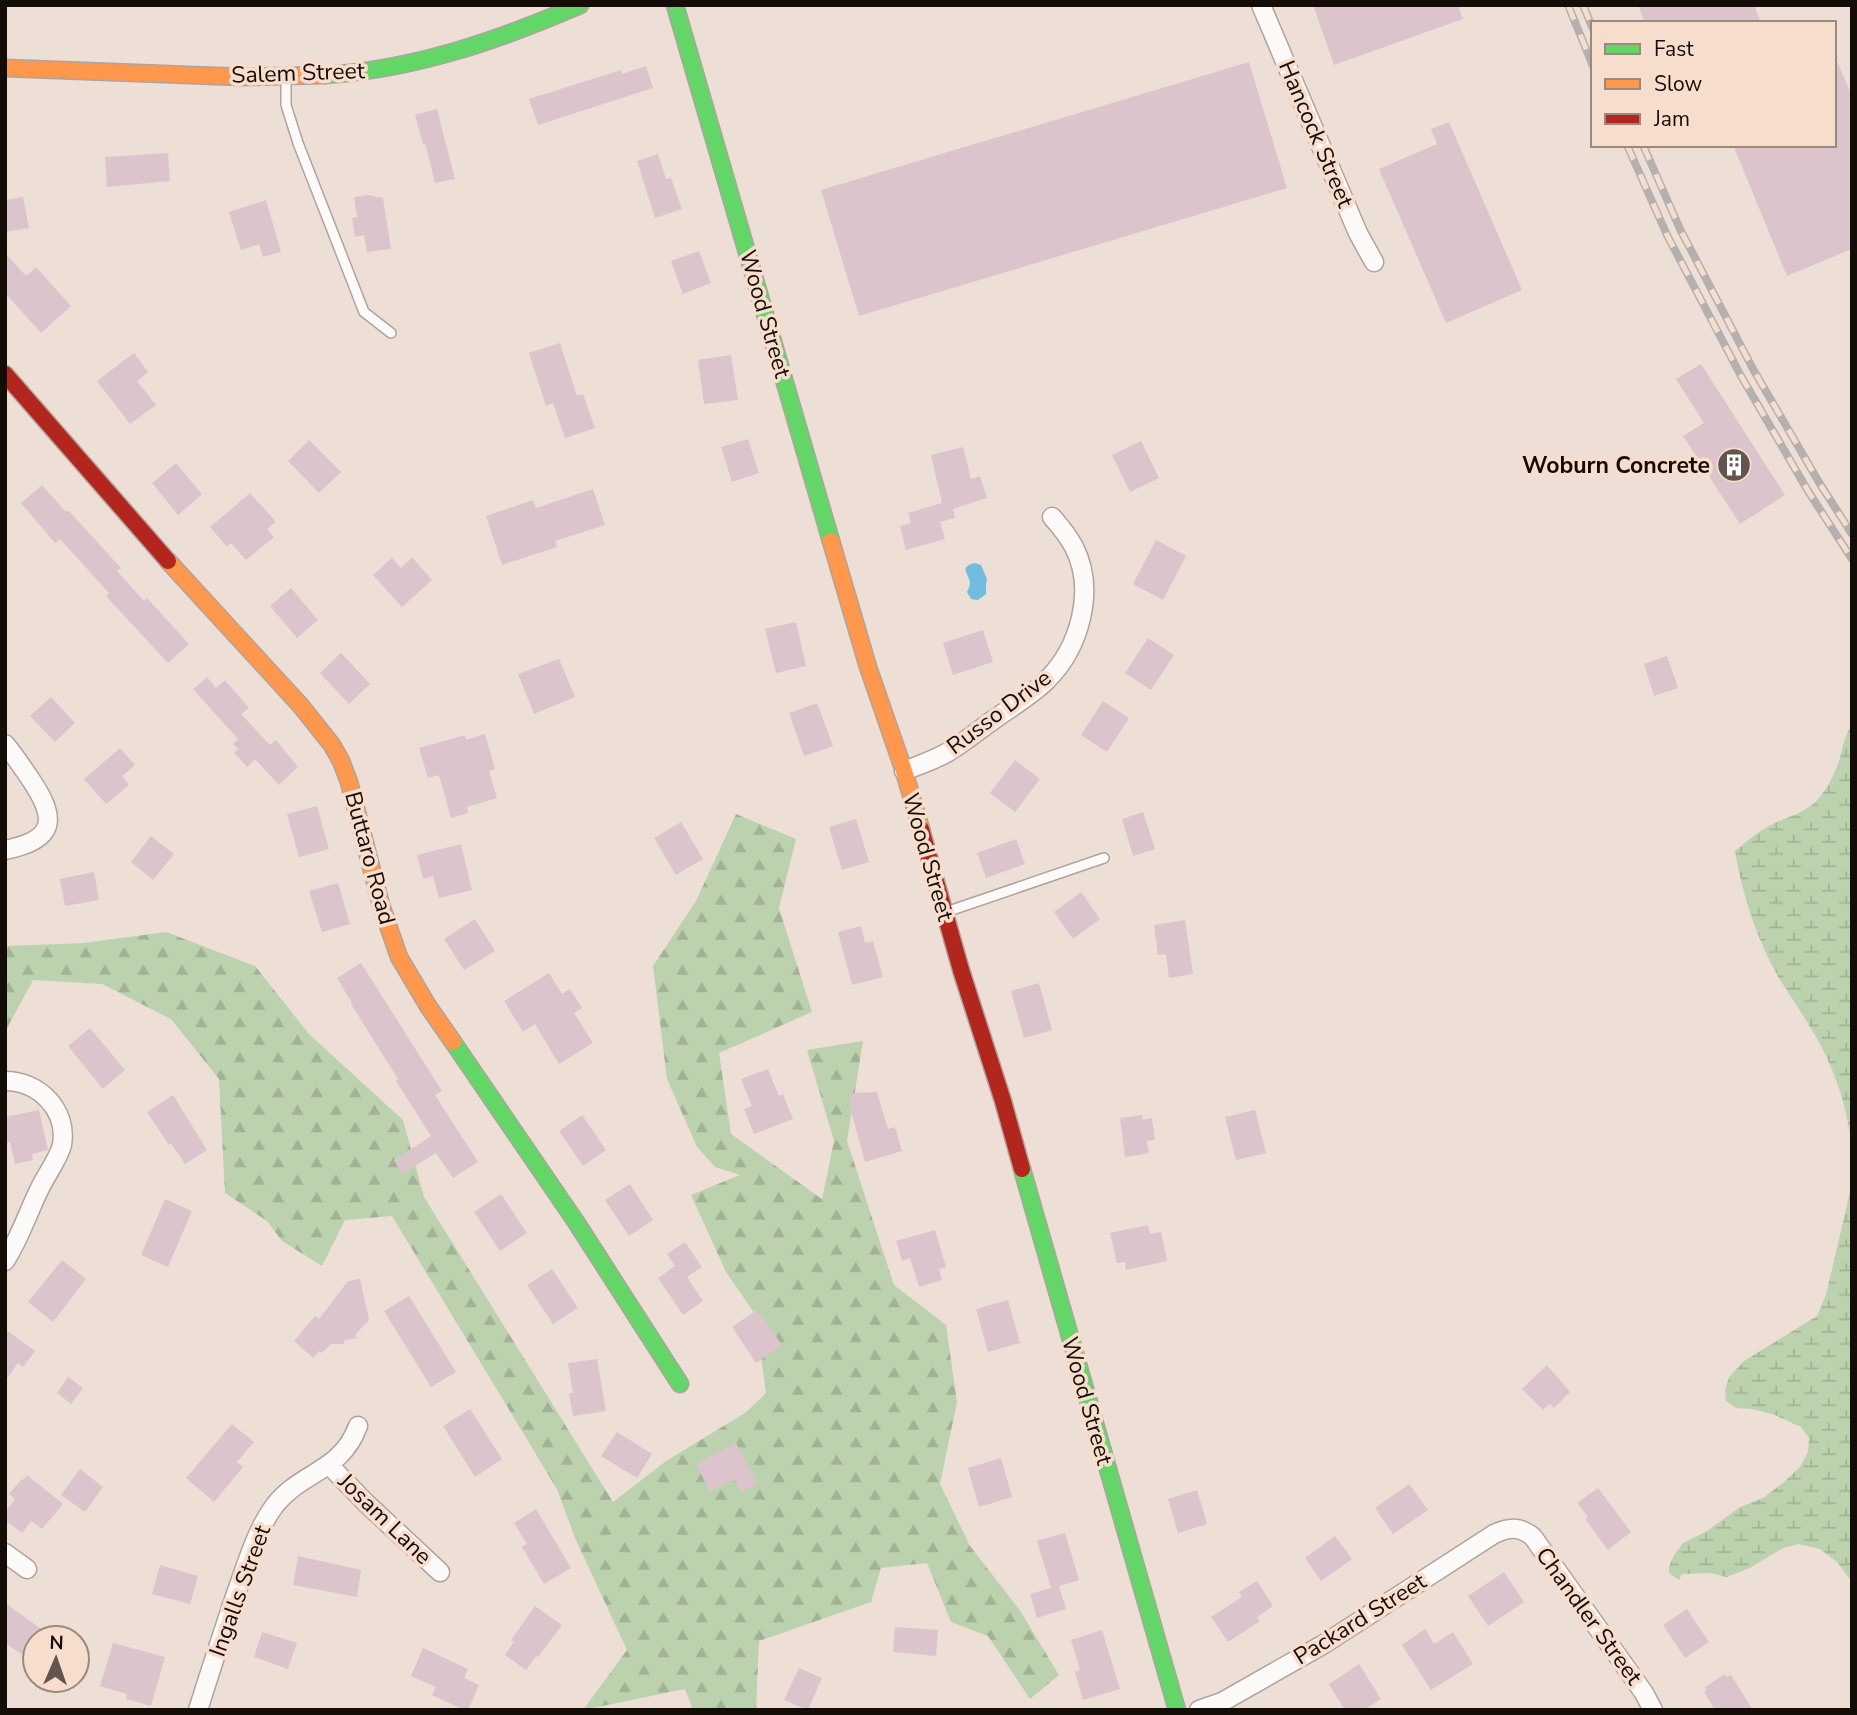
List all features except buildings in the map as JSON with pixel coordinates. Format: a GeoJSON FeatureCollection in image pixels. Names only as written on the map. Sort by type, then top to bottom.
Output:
{"type":"FeatureCollection","features":[{"type":"Feature","properties":{"kind":"street","name":"Salem Street"},"geometry":{"type":"LineString","coordinates":[[5,68],[285,76],[363,71],[411,63],[487,40],[580,5]]}},
{"type":"Feature","properties":{"kind":"street","name":"Wood Street"},"geometry":{"type":"LineString","coordinates":[[675,5],[868,667],[904,771],[944,913],[1003,1101],[1177,1710]]}},
{"type":"Feature","properties":{"kind":"street","name":"Hancock Street"},"geometry":{"type":"LineString","coordinates":[[1261,5],[1358,233],[1374,262]]}},
{"type":"Feature","properties":{"kind":"street","name":"Buttaro Road"},"geometry":{"type":"LineString","coordinates":[[5,374],[144,536],[302,706],[332,744],[349,782],[381,905],[399,957],[428,1006],[576,1222],[680,1384]]}},
{"type":"Feature","properties":{"kind":"street","name":"Russo Drive"},"geometry":{"type":"LineString","coordinates":[[904,771],[946,753],[1038,688],[1059,666],[1070,648],[1080,625],[1083,574],[1075,550],[1052,517]]}},
{"type":"Feature","properties":{"kind":"street"},"geometry":{"type":"LineString","coordinates":[[5,744],[46,805],[48,813],[48,822],[37,839],[5,850]]}},
{"type":"Feature","properties":{"kind":"street"},"geometry":{"type":"LineString","coordinates":[[5,1081],[27,1085],[48,1097],[60,1123],[62,1142],[17,1242],[5,1261]]}},
{"type":"Feature","properties":{"kind":"street","name":"Ingalls Street"},"geometry":{"type":"LineString","coordinates":[[198,1710],[264,1521],[291,1489],[341,1455],[350,1444],[358,1426]]}},
{"type":"Feature","properties":{"kind":"street","name":"Josam Lane"},"geometry":{"type":"LineString","coordinates":[[329,1465],[440,1572]]}},
{"type":"Feature","properties":{"kind":"street","name":"Packard Street"},"geometry":{"type":"LineString","coordinates":[[1199,1710],[1222,1702],[1324,1644],[1494,1534],[1510,1528],[1519,1529]]}},
{"type":"Feature","properties":{"kind":"street","name":"Chandler Street"},"geometry":{"type":"LineString","coordinates":[[1519,1529],[1533,1537],[1644,1693],[1653,1710]]}},
{"type":"Feature","properties":{"kind":"street"},"geometry":{"type":"LineString","coordinates":[[5,1553],[27,1569]]}},
{"type":"Feature","properties":{"kind":"lane"},"geometry":{"type":"LineString","coordinates":[[285,76],[286,105],[298,143],[364,312],[390,333]]}},
{"type":"Feature","properties":{"kind":"lane"},"geometry":{"type":"LineString","coordinates":[[944,913],[1104,858]]}},
{"type":"Feature","properties":{"kind":"green space"},"geometry":{"type":"Polygon","coordinates":[[[1852,725],[1852,1155],[1845,1109],[1836,1079],[1816,1037],[1779,978],[1764,948],[1746,900],[1735,851],[1764,829],[1804,810],[1818,799],[1833,776],[1852,725]]]}},
{"type":"Feature","properties":{"kind":"green space"},"geometry":{"type":"Polygon","coordinates":[[[736,814],[796,839],[779,908],[812,1012],[719,1053],[731,1134],[822,1199],[834,1141],[807,1050],[863,1041],[847,1141],[894,1285],[946,1325],[957,1402],[940,1484],[970,1546],[1019,1609],[1059,1675],[1030,1699],[988,1636],[951,1622],[927,1563],[881,1568],[871,1602],[759,1641],[756,1710],[693,1710],[685,1689],[583,1710],[627,1650],[575,1538],[557,1489],[392,1216],[345,1220],[322,1266],[282,1241],[267,1221],[225,1193],[219,1079],[171,1019],[102,984],[33,980],[5,1032],[5,946],[84,943],[166,932],[255,966],[309,1034],[403,1120],[424,1197],[613,1502],[666,1461],[745,1413],[766,1393],[755,1314],[726,1272],[691,1195],[740,1175],[715,1167],[697,1147],[667,1079],[653,966],[696,901],[736,814]]]}},
{"type":"Feature","properties":{"kind":"green space"},"geometry":{"type":"Polygon","coordinates":[[[1852,1183],[1852,1582],[1837,1562],[1820,1549],[1798,1544],[1783,1548],[1750,1568],[1726,1577],[1711,1573],[1682,1574],[1679,1580],[1669,1573],[1669,1567],[1683,1543],[1707,1531],[1740,1507],[1763,1498],[1800,1467],[1808,1452],[1809,1438],[1801,1427],[1775,1415],[1736,1408],[1726,1401],[1725,1390],[1729,1377],[1744,1361],[1817,1316],[1826,1295],[1852,1183]]]}},
{"type":"Feature","properties":{"kind":"water"},"geometry":{"type":"Polygon","coordinates":[[[975,563],[981,565],[987,579],[986,594],[978,600],[971,599],[967,592],[970,583],[966,568],[975,563]]]}},
{"type":"Feature","properties":{"kind":"railway"},"geometry":{"type":"LineString","coordinates":[[1568,5],[1591,61]]}},
{"type":"Feature","properties":{"kind":"railway"},"geometry":{"type":"LineString","coordinates":[[1583,5],[1591,24]]}},
{"type":"Feature","properties":{"kind":"railway"},"geometry":{"type":"LineString","coordinates":[[1628,147],[1667,235],[1741,376],[1808,491],[1852,559]]}},
{"type":"Feature","properties":{"kind":"railway"},"geometry":{"type":"LineString","coordinates":[[1644,147],[1680,229],[1753,369],[1852,534]]}},
{"type":"Feature","properties":{"kind":"traffic: fast"},"geometry":{"type":"LineString","coordinates":[[324,75],[423,60],[487,41],[580,5]]}},
{"type":"Feature","properties":{"kind":"traffic: fast"},"geometry":{"type":"LineString","coordinates":[[675,5],[831,541]]}},
{"type":"Feature","properties":{"kind":"traffic: fast"},"geometry":{"type":"LineString","coordinates":[[453,1042],[576,1222],[680,1384]]}},
{"type":"Feature","properties":{"kind":"traffic: fast"},"geometry":{"type":"LineString","coordinates":[[1022,1169],[1177,1710]]}},
{"type":"Feature","properties":{"kind":"traffic: slow"},"geometry":{"type":"LineString","coordinates":[[5,68],[242,77],[324,75]]}},
{"type":"Feature","properties":{"kind":"traffic: slow"},"geometry":{"type":"LineString","coordinates":[[831,541],[868,667],[921,829]]}},
{"type":"Feature","properties":{"kind":"traffic: slow"},"geometry":{"type":"LineString","coordinates":[[168,561],[301,706],[332,745],[349,782],[381,905],[399,957],[453,1042]]}},
{"type":"Feature","properties":{"kind":"traffic: jam"},"geometry":{"type":"LineString","coordinates":[[5,374],[168,561]]}},
{"type":"Feature","properties":{"kind":"traffic: jam"},"geometry":{"type":"LineString","coordinates":[[921,829],[1022,1169]]}},
{"type":"Feature","properties":{"kind":"place","name":"Woburn Concrete"},"geometry":{"type":"Point","coordinates":[1734,465]}}]}
